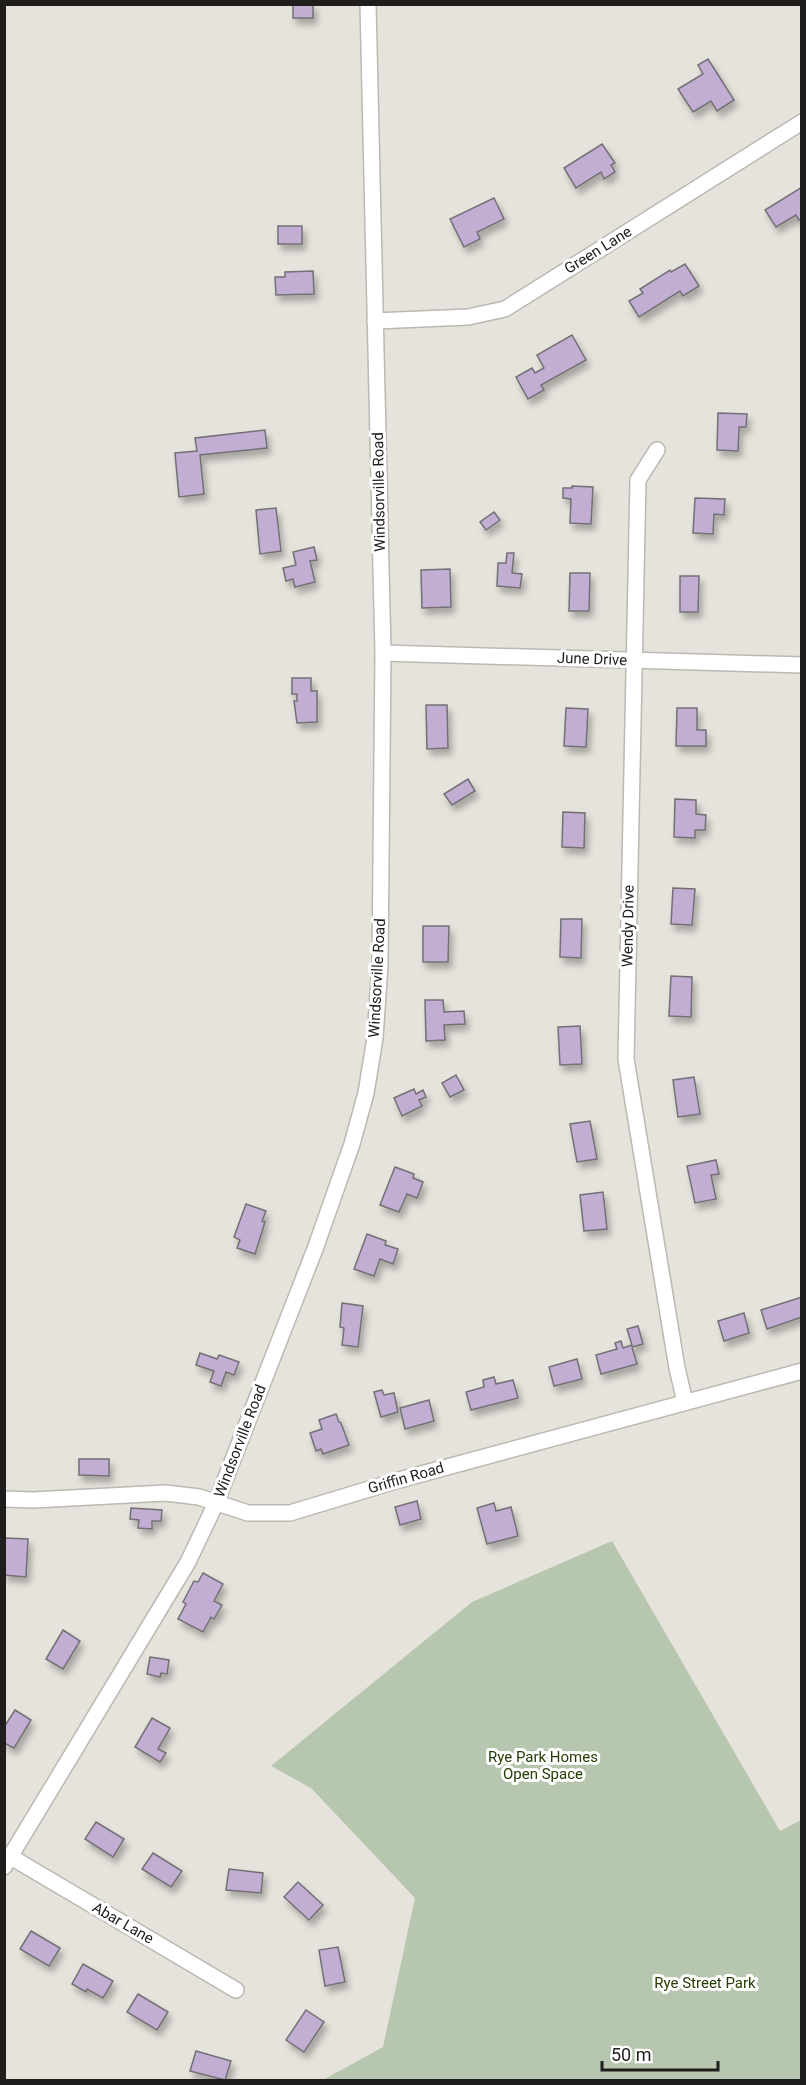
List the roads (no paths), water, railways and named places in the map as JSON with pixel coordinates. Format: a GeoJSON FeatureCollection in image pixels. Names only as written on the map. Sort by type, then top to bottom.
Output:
{"type":"FeatureCollection","features":[{"type":"Feature","properties":{"kind":"street","name":"Windsorville Road"},"geometry":{"type":"LineString","coordinates":[[8,1862],[188,1562],[216,1503],[315,1249],[352,1144],[366,1093],[375,1038],[380,965],[383,653],[368,4]]}},
{"type":"Feature","properties":{"kind":"street","name":"Green Lane"},"geometry":{"type":"LineString","coordinates":[[375,321],[468,317],[505,309],[801,122]]}},
{"type":"Feature","properties":{"kind":"street","name":"Wendy Drive"},"geometry":{"type":"LineString","coordinates":[[657,450],[638,480],[626,1059],[676,1368],[685,1402]]}},
{"type":"Feature","properties":{"kind":"street","name":"June Drive"},"geometry":{"type":"LineString","coordinates":[[383,653],[801,665]]}},
{"type":"Feature","properties":{"kind":"street","name":"Griffin Road"},"geometry":{"type":"LineString","coordinates":[[4,1498],[33,1500],[166,1493],[184,1494],[248,1514],[290,1513],[399,1480],[801,1371]]}},
{"type":"Feature","properties":{"kind":"street","name":"Abar Lane"},"geometry":{"type":"LineString","coordinates":[[8,1862],[236,1990]]}},
{"type":"Feature","properties":{"kind":"park label","name":"Rye Park Homes Open Space"},"geometry":{"type":"Point","coordinates":[543,1766]}},
{"type":"Feature","properties":{"kind":"park label","name":"Rye Street Park"},"geometry":{"type":"Point","coordinates":[705,1983]}}]}
